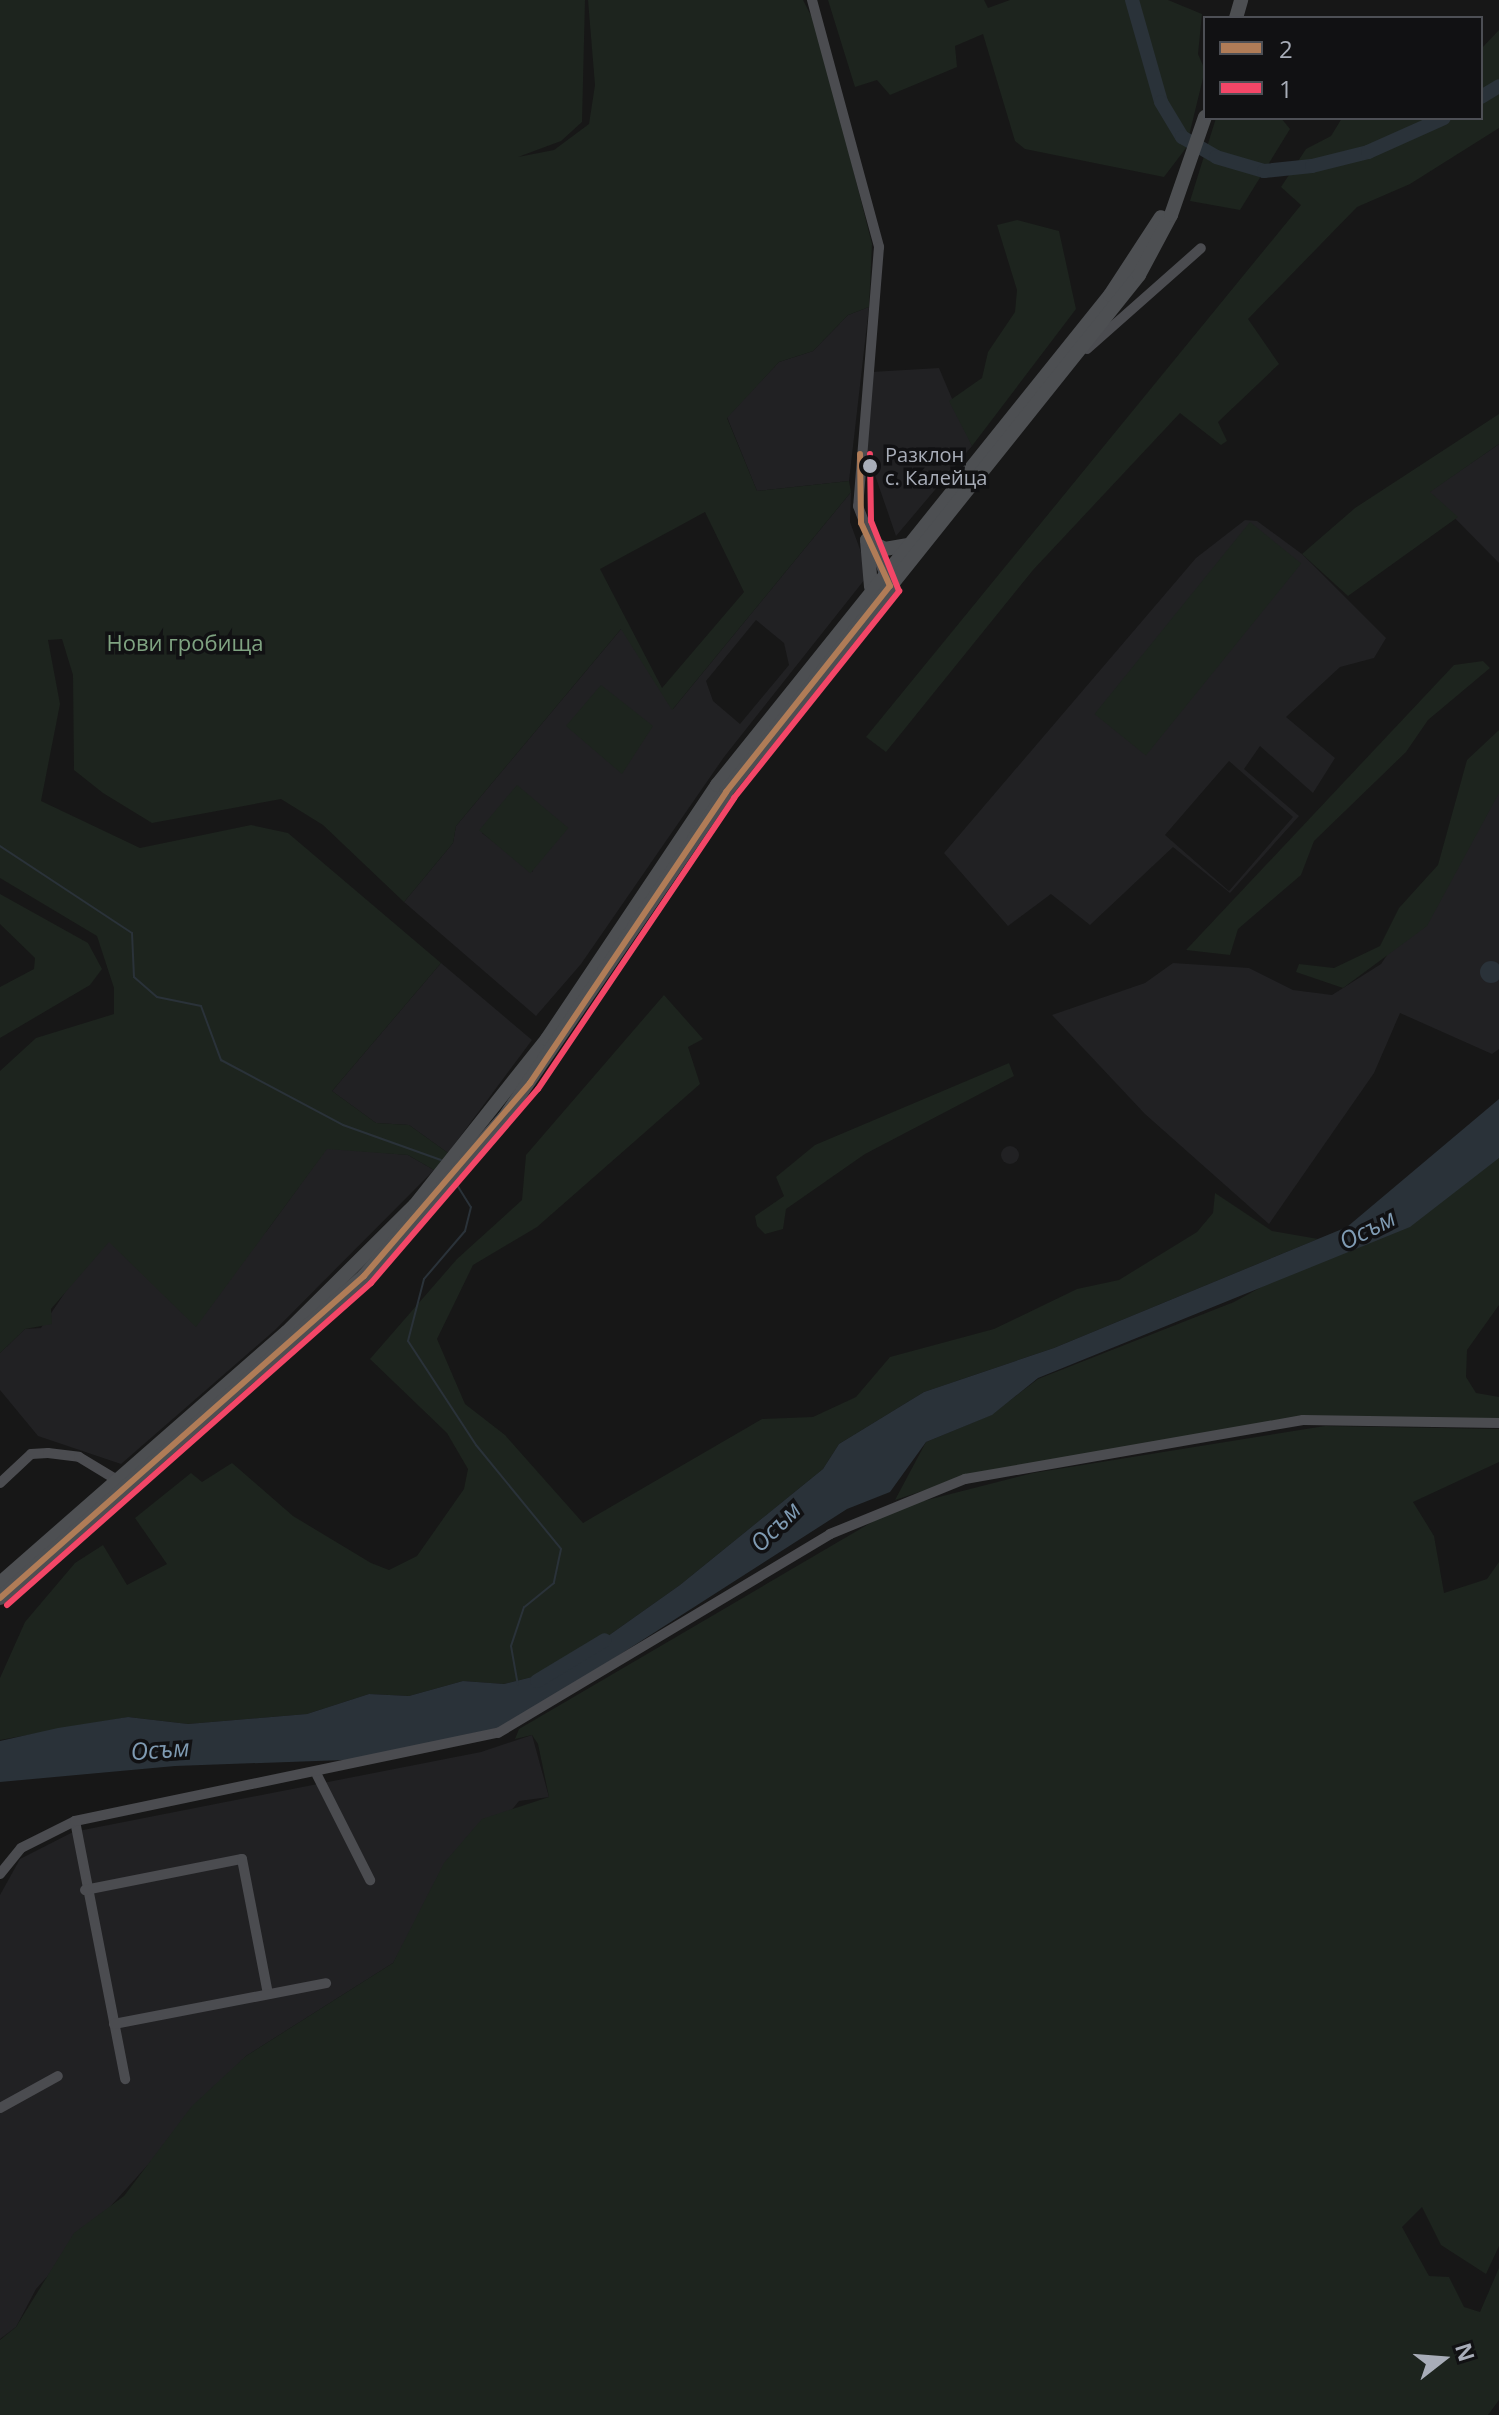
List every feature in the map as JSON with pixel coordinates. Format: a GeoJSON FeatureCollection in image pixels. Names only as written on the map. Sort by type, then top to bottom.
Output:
{"type":"FeatureCollection","features":[{"type":"Feature","properties":{"kind":"main road"},"geometry":{"type":"LineString","coordinates":[[0,1583],[123,1484],[364,1276],[464,1166],[556,1047],[726,792],[886,580],[1061,375],[1139,275],[1184,180],[1204,120]]}},
{"type":"Feature","properties":{"kind":"main road"},"geometry":{"type":"LineString","coordinates":[[0,1598],[357,1267],[445,1169],[547,1039],[717,785],[871,589],[886,580],[907,545],[1110,295],[1184,180]]}},
{"type":"Feature","properties":{"kind":"main road"},"geometry":{"type":"LineString","coordinates":[[867,540],[885,549],[907,545]]}},
{"type":"Feature","properties":{"kind":"main road"},"geometry":{"type":"LineString","coordinates":[[867,540],[871,589]]}},
{"type":"Feature","properties":{"kind":"street"},"geometry":{"type":"LineString","coordinates":[[812,0],[879,247],[858,476],[867,540],[886,580]]}},
{"type":"Feature","properties":{"kind":"street"},"geometry":{"type":"LineString","coordinates":[[1061,375],[1201,248]]}},
{"type":"Feature","properties":{"kind":"street"},"geometry":{"type":"LineString","coordinates":[[0,1874],[21,1848],[75,1821],[317,1775],[498,1733],[843,1527],[965,1479],[1303,1420],[1499,1423]]}},
{"type":"Feature","properties":{"kind":"street"},"geometry":{"type":"LineString","coordinates":[[0,1483],[31,1454],[48,1453],[79,1457],[123,1484]]}},
{"type":"Feature","properties":{"kind":"street"},"geometry":{"type":"LineString","coordinates":[[317,1775],[370,1880]]}},
{"type":"Feature","properties":{"kind":"street"},"geometry":{"type":"LineString","coordinates":[[75,1821],[85,1890],[125,2079]]}},
{"type":"Feature","properties":{"kind":"street"},"geometry":{"type":"LineString","coordinates":[[85,1890],[242,1859],[268,1994]]}},
{"type":"Feature","properties":{"kind":"street"},"geometry":{"type":"LineString","coordinates":[[114,2024],[326,1983]]}},
{"type":"Feature","properties":{"kind":"street"},"geometry":{"type":"LineString","coordinates":[[0,2108],[58,2076]]}},
{"type":"Feature","properties":{"kind":"shaded area"},"geometry":{"type":"Polygon","coordinates":[[[869,307],[849,481],[757,491],[727,417],[779,362],[813,351],[848,315],[869,307]]]}},
{"type":"Feature","properties":{"kind":"shaded area"},"geometry":{"type":"Polygon","coordinates":[[[939,368],[972,446],[896,536],[865,446],[871,372],[939,368]]]}},
{"type":"Feature","properties":{"kind":"shaded area"},"geometry":{"type":"Polygon","coordinates":[[[1499,444],[1499,563],[1429,492],[1499,444]]]}},
{"type":"Feature","properties":{"kind":"shaded area"},"geometry":{"type":"Polygon","coordinates":[[[851,492],[850,522],[869,574],[724,757],[581,964],[536,1016],[404,902],[453,843],[456,826],[622,628],[673,709],[851,492]],[[756,620],[706,681],[713,701],[740,724],[789,665],[784,643],[756,620]],[[517,786],[482,833],[533,872],[517,786]]]}},
{"type":"Feature","properties":{"kind":"shaded area"},"geometry":{"type":"Polygon","coordinates":[[[1245,520],[1257,521],[1302,554],[1386,638],[1374,658],[1340,667],[1286,717],[1335,758],[1313,793],[1260,746],[1244,769],[1299,816],[1230,893],[1173,847],[1090,925],[1051,894],[1008,926],[944,853],[1196,558],[1245,520]],[[1229,761],[1165,835],[1229,891],[1293,817],[1229,761]]]}},
{"type":"Feature","properties":{"kind":"shaded area"},"geometry":{"type":"Polygon","coordinates":[[[1499,790],[1499,1049],[1492,1054],[1400,1013],[1374,1073],[1269,1224],[1145,1114],[1052,1015],[1145,983],[1173,963],[1249,968],[1293,990],[1332,995],[1381,964],[1499,790]]]}},
{"type":"Feature","properties":{"kind":"shaded area"},"geometry":{"type":"Polygon","coordinates":[[[441,963],[532,1040],[448,1153],[409,1125],[376,1123],[332,1091],[441,963]]]}},
{"type":"Feature","properties":{"kind":"shaded area"},"geometry":{"type":"Polygon","coordinates":[[[1010,1146],[1019,1155],[1010,1164],[1001,1155],[1010,1146]]]}},
{"type":"Feature","properties":{"kind":"shaded area"},"geometry":{"type":"Polygon","coordinates":[[[327,1148],[408,1155],[434,1170],[275,1330],[121,1464],[38,1436],[0,1390],[0,1353],[25,1329],[41,1328],[85,1263],[109,1241],[118,1249],[266,1232],[327,1148]]]}},
{"type":"Feature","properties":{"kind":"shaded area"},"geometry":{"type":"Polygon","coordinates":[[[532,1735],[549,1797],[519,1801],[417,1923],[393,1963],[246,2056],[36,2289],[16,2327],[0,2339],[0,1895],[20,1859],[73,1832],[481,1752],[532,1735]]]}},
{"type":"Feature","properties":{"kind":"green space","name":"Нови гробища"},"geometry":{"type":"Polygon","coordinates":[[[0,0],[585,0],[582,122],[561,141],[518,157],[554,150],[589,124],[595,85],[588,0],[803,0],[817,27],[872,244],[869,307],[848,315],[813,351],[779,362],[727,418],[757,491],[849,481],[851,492],[672,710],[621,629],[456,826],[453,843],[404,902],[323,825],[281,799],[152,823],[103,793],[74,770],[73,675],[62,639],[48,640],[60,704],[41,801],[140,848],[251,825],[288,833],[441,963],[332,1091],[376,1123],[409,1125],[448,1153],[434,1170],[408,1155],[327,1149],[196,1327],[109,1242],[51,1309],[52,1324],[25,1329],[0,1353],[0,1071],[36,1038],[114,1014],[114,988],[97,936],[0,878],[0,0]],[[705,512],[600,569],[662,688],[744,592],[705,512]]]}},
{"type":"Feature","properties":{"kind":"green space"},"geometry":{"type":"Polygon","coordinates":[[[828,0],[984,0],[988,8],[1010,0],[1168,0],[1202,14],[1198,54],[1203,65],[1203,78],[1186,148],[1164,177],[1025,149],[1015,141],[983,34],[955,46],[957,67],[890,95],[877,80],[855,87],[828,0]]]}},
{"type":"Feature","properties":{"kind":"green space"},"geometry":{"type":"Polygon","coordinates":[[[1499,30],[1499,128],[1410,184],[1357,207],[1248,319],[1279,364],[1218,422],[1227,441],[1221,445],[1180,413],[1033,570],[886,752],[866,737],[1301,205],[1281,187],[1306,149],[1331,136],[1341,120],[1483,120],[1483,47],[1499,30]]]}},
{"type":"Feature","properties":{"kind":"green space"},"geometry":{"type":"Polygon","coordinates":[[[1215,120],[1283,120],[1290,129],[1240,210],[1190,201],[1215,120]]]}},
{"type":"Feature","properties":{"kind":"green space"},"geometry":{"type":"Polygon","coordinates":[[[1017,220],[1059,231],[1076,309],[972,446],[949,401],[982,378],[988,352],[1015,312],[1017,290],[997,225],[1017,220]]]}},
{"type":"Feature","properties":{"kind":"green space"},"geometry":{"type":"Polygon","coordinates":[[[1499,414],[1499,444],[1430,492],[1458,517],[1348,596],[1302,554],[1355,508],[1499,414]]]}},
{"type":"Feature","properties":{"kind":"green space"},"geometry":{"type":"Polygon","coordinates":[[[1250,522],[1301,564],[1146,755],[1095,714],[1250,522]]]}},
{"type":"Feature","properties":{"kind":"green space"},"geometry":{"type":"Polygon","coordinates":[[[1483,661],[1490,668],[1428,720],[1406,752],[1314,841],[1301,875],[1238,929],[1230,955],[1186,950],[1454,665],[1483,661]]]}},
{"type":"Feature","properties":{"kind":"green space"},"geometry":{"type":"Polygon","coordinates":[[[601,685],[653,726],[622,774],[566,726],[601,685]]]}},
{"type":"Feature","properties":{"kind":"green space"},"geometry":{"type":"Polygon","coordinates":[[[1499,730],[1499,793],[1427,926],[1343,988],[1296,972],[1299,964],[1334,968],[1380,946],[1399,908],[1438,865],[1467,760],[1499,730]]]}},
{"type":"Feature","properties":{"kind":"green space"},"geometry":{"type":"Polygon","coordinates":[[[517,785],[568,828],[530,873],[479,830],[517,785]]]}},
{"type":"Feature","properties":{"kind":"green space"},"geometry":{"type":"Polygon","coordinates":[[[0,894],[88,943],[102,969],[90,985],[0,1038],[0,987],[34,969],[35,958],[0,924],[0,894]]]}},
{"type":"Feature","properties":{"kind":"green space"},"geometry":{"type":"Polygon","coordinates":[[[664,995],[703,1039],[688,1047],[700,1084],[537,1227],[473,1265],[437,1339],[465,1404],[505,1435],[583,1523],[762,1419],[813,1417],[856,1397],[890,1357],[994,1329],[1077,1289],[1119,1280],[1197,1232],[1213,1213],[1215,1193],[1272,1231],[1318,1239],[1054,1348],[924,1392],[839,1444],[823,1469],[680,1585],[560,1670],[504,1684],[463,1681],[409,1696],[369,1694],[307,1714],[188,1724],[128,1717],[0,1740],[0,1678],[25,1622],[75,1563],[103,1545],[127,1585],[167,1564],[135,1518],[191,1473],[202,1482],[232,1463],[293,1516],[371,1563],[389,1570],[417,1556],[464,1489],[468,1469],[447,1433],[370,1359],[457,1259],[522,1200],[526,1155],[664,995]]]}},
{"type":"Feature","properties":{"kind":"green space"},"geometry":{"type":"Polygon","coordinates":[[[1009,1063],[1014,1076],[865,1154],[786,1209],[783,1229],[765,1234],[757,1226],[755,1216],[784,1196],[776,1177],[815,1145],[1009,1063]]]}},
{"type":"Feature","properties":{"kind":"green space"},"geometry":{"type":"Polygon","coordinates":[[[1499,1158],[1499,1305],[1467,1350],[1466,1377],[1476,1393],[1499,1397],[1499,1420],[1300,1420],[956,1480],[895,1500],[926,1442],[991,1415],[1038,1379],[1234,1302],[1499,1158]]]}},
{"type":"Feature","properties":{"kind":"green space"},"geometry":{"type":"Polygon","coordinates":[[[1325,1426],[1499,1429],[1499,1462],[1413,1502],[1434,1536],[1444,1593],[1487,1579],[1499,1562],[1499,2246],[1486,2274],[1441,2245],[1422,2207],[1402,2227],[1429,2276],[1449,2277],[1464,2307],[1480,2312],[1499,2268],[1499,2400],[1488,2415],[0,2415],[0,2340],[16,2327],[74,2233],[124,2196],[192,2106],[246,2056],[393,1963],[444,1863],[482,1819],[549,1797],[538,1744],[532,1735],[515,1739],[519,1729],[896,1508],[1033,1473],[1325,1426]]]}},
{"type":"Feature","properties":{"kind":"water"},"geometry":{"type":"Polygon","coordinates":[[[1491,961],[1499,964],[1499,980],[1491,983],[1483,980],[1480,972],[1483,964],[1491,961]]]}},
{"type":"Feature","properties":{"kind":"water"},"geometry":{"type":"Polygon","coordinates":[[[1499,1099],[1499,1158],[1410,1227],[1038,1378],[992,1415],[926,1442],[890,1492],[847,1509],[510,1725],[372,1759],[175,1766],[0,1782],[0,1741],[58,1728],[128,1717],[188,1724],[307,1714],[369,1694],[409,1696],[463,1681],[504,1684],[560,1670],[680,1585],[823,1469],[839,1444],[924,1392],[1054,1348],[1347,1227],[1499,1099]]]}},
{"type":"Feature","properties":{"kind":"waterway"},"geometry":{"type":"LineString","coordinates":[[1132,0],[1161,102],[1182,137],[1216,157],[1264,171],[1312,166],[1368,152],[1440,120]]}},
{"type":"Feature","properties":{"kind":"waterway"},"geometry":{"type":"LineString","coordinates":[[1483,96],[1499,86]]}},
{"type":"Feature","properties":{"kind":"waterway"},"geometry":{"type":"LineString","coordinates":[[0,846],[132,933],[134,977],[157,997],[201,1006],[221,1060],[343,1125],[441,1160]]}},
{"type":"Feature","properties":{"kind":"waterway"},"geometry":{"type":"LineString","coordinates":[[457,1185],[471,1207],[465,1231],[424,1279],[408,1341],[476,1445],[561,1549],[554,1583],[524,1607],[511,1646],[518,1684]]}},
{"type":"Feature","properties":{"kind":"waterway","name":"Осъм"},"geometry":{"type":"LineString","coordinates":[[537,1681],[605,1640]]}},
{"type":"Feature","properties":{"kind":"transit line","name":"2"},"geometry":{"type":"LineString","coordinates":[[0,1598],[364,1276],[530,1083],[726,792],[890,586],[861,523],[860,454]]}},
{"type":"Feature","properties":{"kind":"transit line","name":"1"},"geometry":{"type":"LineString","coordinates":[[7,1605],[371,1283],[538,1089],[734,798],[899,591],[871,521],[870,454]]}},
{"type":"Feature","properties":{"kind":"place","name":"Разклон с. Калейца"},"geometry":{"type":"Point","coordinates":[870,466]}}]}
